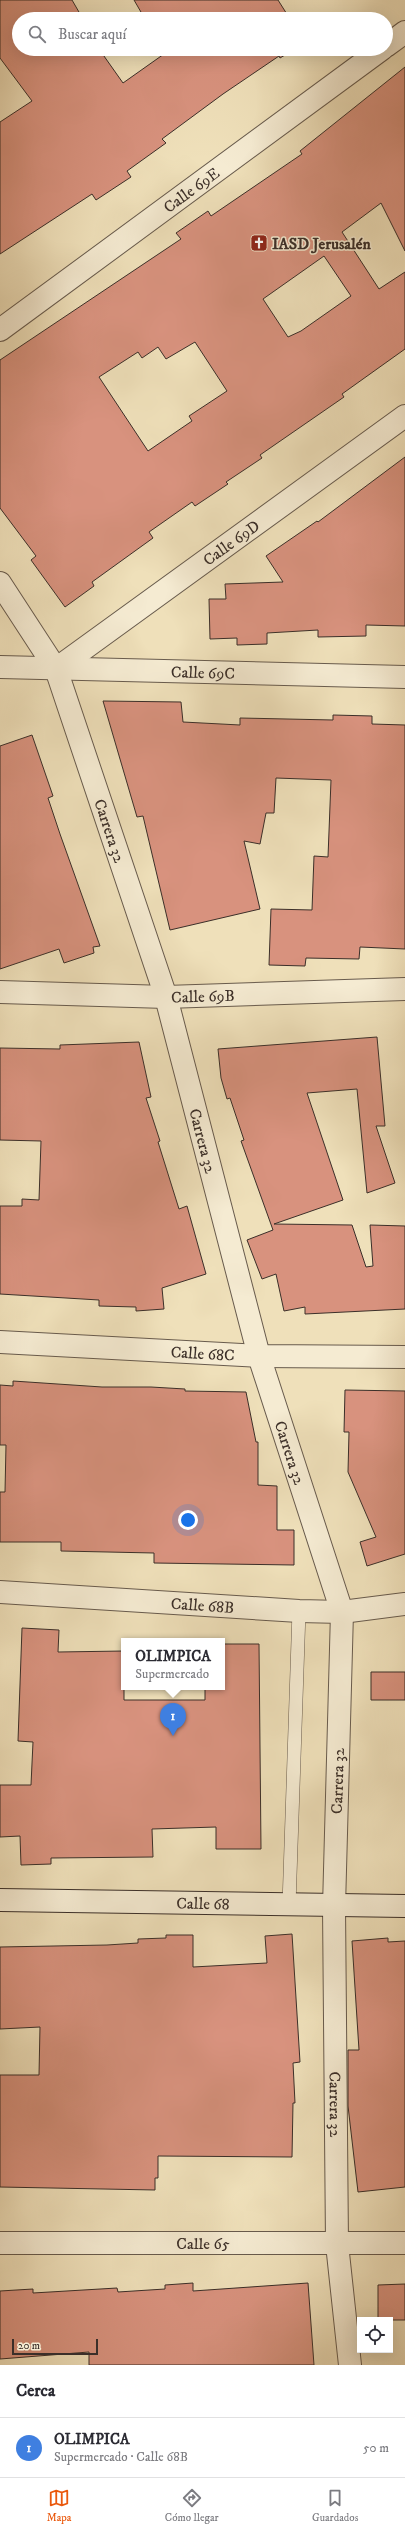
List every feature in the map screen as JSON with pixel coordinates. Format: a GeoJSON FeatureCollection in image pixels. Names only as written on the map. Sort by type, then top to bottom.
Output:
{"type":"FeatureCollection","features":[{"type":"Feature","properties":{"kind":"street"},"geometry":{"type":"LineString","coordinates":[[393,41],[405,32]]}},
{"type":"Feature","properties":{"kind":"street","name":"Calle 69E"},"geometry":{"type":"LineString","coordinates":[[0,330],[372,56]]}},
{"type":"Feature","properties":{"kind":"street","name":"Calle 69D"},"geometry":{"type":"LineString","coordinates":[[56,669],[405,416]]}},
{"type":"Feature","properties":{"kind":"street","name":"Carrera 32"},"geometry":{"type":"LineString","coordinates":[[0,583],[56,669],[166,996],[259,1356],[342,1612],[334,1907],[337,2244],[350,2365]]}},
{"type":"Feature","properties":{"kind":"street","name":"Calle 69C"},"geometry":{"type":"LineString","coordinates":[[0,667],[405,677]]}},
{"type":"Feature","properties":{"kind":"street","name":"Calle 69B"},"geometry":{"type":"LineString","coordinates":[[0,992],[166,996],[405,989]]}},
{"type":"Feature","properties":{"kind":"street","name":"Calle 68C"},"geometry":{"type":"LineString","coordinates":[[0,1342],[259,1356],[405,1357]]}},
{"type":"Feature","properties":{"kind":"street","name":"Calle 68B"},"geometry":{"type":"LineString","coordinates":[[0,1592],[299,1612],[342,1612],[405,1604]]}},
{"type":"Feature","properties":{"kind":"street","name":"Calle 68"},"geometry":{"type":"LineString","coordinates":[[0,1900],[334,1907],[405,1906]]}},
{"type":"Feature","properties":{"kind":"street","name":"Calle 65"},"geometry":{"type":"LineString","coordinates":[[0,2243],[405,2243]]}},
{"type":"Feature","properties":{"kind":"lane"},"geometry":{"type":"LineString","coordinates":[[289,1905],[299,1612]]}},
{"type":"Feature","properties":{"kind":"building"},"geometry":{"type":"Polygon","coordinates":[[[0,0],[72,0],[79,12],[12,12],[12,56],[104,56],[123,83],[161,56],[279,56],[223,94],[162,139],[166,143],[127,171],[131,177],[96,200],[92,194],[0,254],[0,122],[32,101],[0,58],[0,0]]]}},
{"type":"Feature","properties":{"kind":"building"},"geometry":{"type":"Polygon","coordinates":[[[134,0],[278,0],[286,12],[141,12],[134,0]]]}},
{"type":"Feature","properties":{"kind":"building"},"geometry":{"type":"Polygon","coordinates":[[[405,67],[405,251],[381,203],[342,232],[379,289],[405,272],[405,349],[342,394],[344,397],[260,455],[262,458],[226,482],[228,484],[195,506],[192,502],[149,532],[153,538],[92,582],[94,586],[65,607],[31,560],[36,556],[0,508],[0,360],[181,239],[176,233],[208,211],[211,216],[302,154],[300,151],[405,67]],[[324,256],[263,299],[288,337],[301,331],[351,296],[324,256]],[[195,342],[166,359],[158,347],[142,358],[138,352],[99,377],[148,451],[192,421],[189,416],[227,391],[195,342]]]}},
{"type":"Feature","properties":{"kind":"building"},"geometry":{"type":"Polygon","coordinates":[[[405,457],[405,626],[366,625],[366,636],[318,637],[318,630],[267,633],[267,644],[237,645],[237,638],[210,639],[209,599],[226,599],[225,584],[283,582],[266,556],[317,521],[318,522],[405,457]]]}},
{"type":"Feature","properties":{"kind":"building"},"geometry":{"type":"Polygon","coordinates":[[[103,701],[181,702],[183,722],[240,725],[240,718],[333,720],[333,715],[372,716],[372,724],[405,725],[405,949],[360,947],[359,959],[306,958],[305,966],[269,965],[271,909],[312,910],[314,856],[328,857],[331,780],[276,778],[274,813],[266,813],[260,844],[244,841],[260,909],[170,930],[143,816],[137,817],[103,701]]]}},
{"type":"Feature","properties":{"kind":"building"},"geometry":{"type":"Polygon","coordinates":[[[32,735],[53,796],[48,798],[100,946],[93,947],[94,953],[64,963],[59,949],[0,969],[0,746],[32,735]]]}},
{"type":"Feature","properties":{"kind":"building"},"geometry":{"type":"Polygon","coordinates":[[[377,1037],[385,1126],[376,1126],[395,1183],[367,1193],[357,1089],[307,1093],[343,1200],[274,1224],[352,1225],[366,1267],[373,1266],[370,1225],[405,1226],[405,1309],[305,1314],[305,1307],[284,1311],[276,1274],[262,1279],[247,1240],[273,1230],[241,1141],[244,1140],[230,1098],[227,1099],[221,1078],[218,1049],[377,1037]]]}},
{"type":"Feature","properties":{"kind":"building"},"geometry":{"type":"Polygon","coordinates":[[[139,1042],[151,1097],[146,1098],[160,1141],[158,1142],[179,1209],[187,1206],[206,1274],[162,1288],[164,1309],[136,1311],[136,1307],[99,1306],[99,1300],[0,1294],[0,1206],[22,1206],[22,1199],[39,1200],[41,1141],[0,1140],[0,1048],[60,1049],[60,1045],[139,1042]]]}},
{"type":"Feature","properties":{"kind":"building"},"geometry":{"type":"Polygon","coordinates":[[[13,1381],[102,1387],[151,1387],[185,1389],[185,1391],[246,1392],[256,1442],[258,1442],[258,1485],[277,1486],[277,1530],[294,1530],[294,1565],[154,1563],[154,1553],[61,1551],[61,1542],[0,1542],[0,1492],[5,1492],[6,1445],[0,1445],[0,1385],[13,1386],[13,1381]]]}},
{"type":"Feature","properties":{"kind":"building"},"geometry":{"type":"Polygon","coordinates":[[[345,1390],[405,1391],[405,1554],[367,1566],[360,1542],[376,1537],[348,1472],[349,1432],[344,1432],[345,1390]]]}},
{"type":"Feature","properties":{"kind":"building"},"geometry":{"type":"Polygon","coordinates":[[[22,1628],[59,1630],[58,1652],[121,1651],[121,1690],[124,1690],[124,1700],[205,1700],[205,1690],[225,1690],[225,1644],[259,1644],[261,1849],[216,1849],[216,1827],[152,1829],[153,1857],[51,1858],[51,1864],[21,1865],[20,1836],[0,1837],[0,1785],[31,1785],[33,1742],[18,1741],[22,1628]]]}},
{"type":"Feature","properties":{"kind":"building"},"geometry":{"type":"Polygon","coordinates":[[[371,1672],[405,1672],[405,1700],[371,1700],[371,1672]]]}},
{"type":"Feature","properties":{"kind":"building"},"geometry":{"type":"Polygon","coordinates":[[[292,1934],[300,2062],[293,2063],[295,2103],[293,2103],[292,2157],[158,2156],[158,2178],[155,2178],[155,2190],[0,2187],[0,2075],[39,2075],[40,2027],[0,2029],[0,1947],[107,1945],[138,1943],[138,1939],[166,1938],[166,1935],[193,1935],[193,1967],[267,1963],[265,1936],[292,1934]]]}},
{"type":"Feature","properties":{"kind":"building"},"geometry":{"type":"Polygon","coordinates":[[[388,1938],[388,1942],[405,1941],[405,2187],[358,2192],[348,2106],[348,2050],[359,2050],[352,1941],[388,1938]]]}},
{"type":"Feature","properties":{"kind":"building"},"geometry":{"type":"Polygon","coordinates":[[[193,2283],[193,2291],[308,2283],[314,2365],[89,2365],[89,2352],[0,2359],[0,2291],[33,2289],[33,2293],[117,2288],[118,2292],[165,2289],[165,2285],[193,2283]]]}},
{"type":"Feature","properties":{"kind":"building"},"geometry":{"type":"Polygon","coordinates":[[[405,2284],[405,2320],[393,2320],[393,2317],[378,2317],[378,2285],[405,2284]]]}},
{"type":"Feature","properties":{"kind":"place","name":"IASD Jerusalén"},"geometry":{"type":"Point","coordinates":[259,243]}},
{"type":"Feature","properties":{"kind":"place","name":"OLIMPICA"},"geometry":{"type":"Point","coordinates":[173,1736]}}]}
